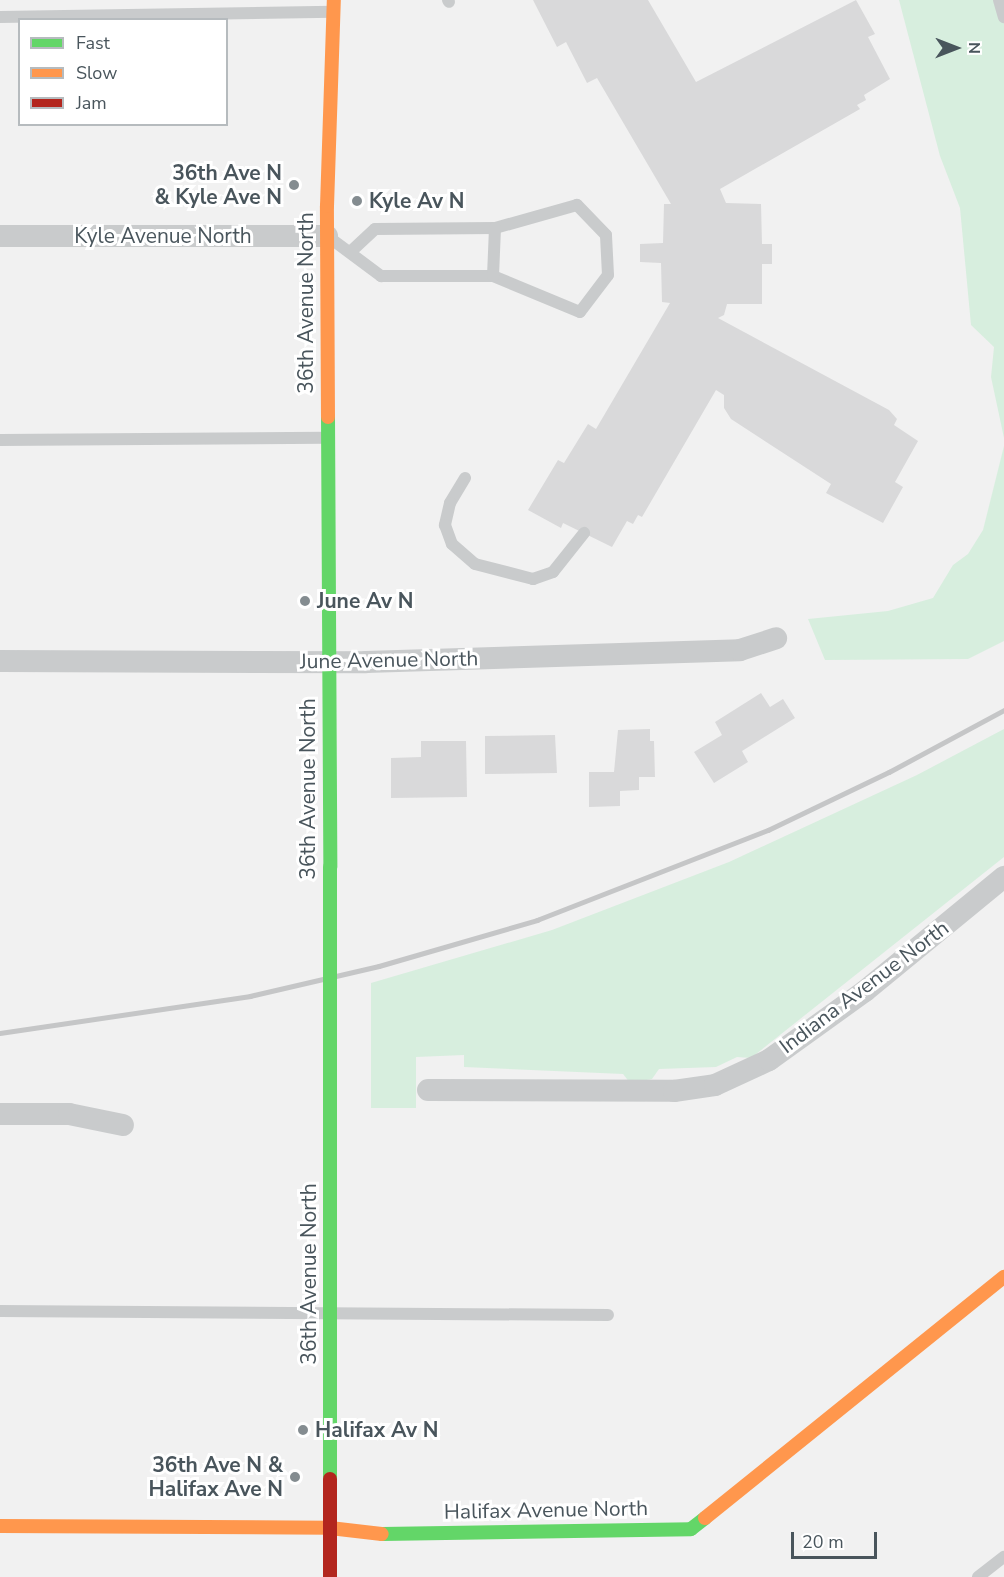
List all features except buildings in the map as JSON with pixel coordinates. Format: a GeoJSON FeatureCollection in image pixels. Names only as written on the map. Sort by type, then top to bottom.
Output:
{"type":"FeatureCollection","features":[{"type":"Feature","properties":{"kind":"street","name":"36th Avenue North"},"geometry":{"type":"LineString","coordinates":[[330,1577],[327,236],[334,6]]}},
{"type":"Feature","properties":{"kind":"street","name":"Kyle Avenue North"},"geometry":{"type":"LineString","coordinates":[[0,236],[327,236]]}},
{"type":"Feature","properties":{"kind":"street","name":"June Avenue North"},"geometry":{"type":"LineString","coordinates":[[0,661],[329,662],[740,650],[776,638]]}},
{"type":"Feature","properties":{"kind":"street","name":"Indiana Avenue North"},"geometry":{"type":"LineString","coordinates":[[428,1090],[674,1091],[715,1085],[769,1060],[865,991],[1004,877]]}},
{"type":"Feature","properties":{"kind":"street"},"geometry":{"type":"LineString","coordinates":[[0,1114],[69,1114],[123,1125]]}},
{"type":"Feature","properties":{"kind":"street","name":"Halifax Avenue North"},"geometry":{"type":"LineString","coordinates":[[0,1526],[330,1528],[365,1534],[691,1529],[1004,1277]]}},
{"type":"Feature","properties":{"kind":"lane"},"geometry":{"type":"LineString","coordinates":[[999,0],[1004,17]]}},
{"type":"Feature","properties":{"kind":"lane"},"geometry":{"type":"LineString","coordinates":[[0,17],[334,6]]}},
{"type":"Feature","properties":{"kind":"lane"},"geometry":{"type":"LineString","coordinates":[[327,236],[381,276],[493,276],[580,312],[608,275],[606,235],[577,205],[495,228],[375,229],[351,252]]}},
{"type":"Feature","properties":{"kind":"lane"},"geometry":{"type":"LineString","coordinates":[[493,276],[495,228]]}},
{"type":"Feature","properties":{"kind":"lane"},"geometry":{"type":"LineString","coordinates":[[0,440],[328,438]]}},
{"type":"Feature","properties":{"kind":"lane"},"geometry":{"type":"LineString","coordinates":[[465,478],[450,503],[445,525],[452,544],[475,564],[534,579],[553,572],[584,533]]}},
{"type":"Feature","properties":{"kind":"lane"},"geometry":{"type":"LineString","coordinates":[[0,1311],[608,1315]]}},
{"type":"Feature","properties":{"kind":"lane"},"geometry":{"type":"LineString","coordinates":[[978,1577],[1004,1557]]}},
{"type":"Feature","properties":{"kind":"green space"},"geometry":{"type":"Polygon","coordinates":[[[899,0],[1004,0],[1004,438],[991,377],[994,347],[971,325],[960,208],[940,156],[899,0]]]}},
{"type":"Feature","properties":{"kind":"green space"},"geometry":{"type":"Polygon","coordinates":[[[1004,446],[1004,641],[968,659],[825,660],[808,619],[888,611],[933,598],[953,565],[968,554],[983,530],[1004,446]]]}},
{"type":"Feature","properties":{"kind":"green space"},"geometry":{"type":"Polygon","coordinates":[[[1004,729],[1004,857],[751,1058],[737,1057],[716,1067],[659,1069],[652,1079],[630,1083],[623,1074],[464,1067],[464,1055],[416,1057],[416,1108],[371,1108],[371,983],[552,930],[729,862],[917,775],[1004,729]]]}},
{"type":"Feature","properties":{"kind":"railway"},"geometry":{"type":"LineString","coordinates":[[0,1033],[250,996],[379,966],[537,920],[768,830],[889,772],[1004,710]]}},
{"type":"Feature","properties":{"kind":"traffic: fast"},"geometry":{"type":"LineString","coordinates":[[328,417],[330,867]]}},
{"type":"Feature","properties":{"kind":"traffic: fast"},"geometry":{"type":"LineString","coordinates":[[330,867],[330,1067]]}},
{"type":"Feature","properties":{"kind":"traffic: fast"},"geometry":{"type":"LineString","coordinates":[[330,1067],[330,1479]]}},
{"type":"Feature","properties":{"kind":"traffic: fast"},"geometry":{"type":"LineString","coordinates":[[382,1534],[691,1529],[705,1518]]}},
{"type":"Feature","properties":{"kind":"traffic: slow"},"geometry":{"type":"LineString","coordinates":[[328,417],[327,206],[334,0]]}},
{"type":"Feature","properties":{"kind":"traffic: slow"},"geometry":{"type":"LineString","coordinates":[[705,1518],[1004,1277]]}},
{"type":"Feature","properties":{"kind":"traffic: slow"},"geometry":{"type":"LineString","coordinates":[[0,1526],[330,1528],[382,1534]]}},
{"type":"Feature","properties":{"kind":"traffic: jam"},"geometry":{"type":"LineString","coordinates":[[330,1479],[330,1577]]}},
{"type":"Feature","properties":{"kind":"place","name":"36th Ave N & Kyle Ave N"},"geometry":{"type":"Point","coordinates":[294,185]}},
{"type":"Feature","properties":{"kind":"place","name":"Kyle Av N"},"geometry":{"type":"Point","coordinates":[357,201]}},
{"type":"Feature","properties":{"kind":"place","name":"June Av N"},"geometry":{"type":"Point","coordinates":[305,601]}},
{"type":"Feature","properties":{"kind":"place","name":"Halifax Av N"},"geometry":{"type":"Point","coordinates":[303,1430]}},
{"type":"Feature","properties":{"kind":"place","name":"36th Ave N & Halifax Ave N"},"geometry":{"type":"Point","coordinates":[295,1477]}}]}
